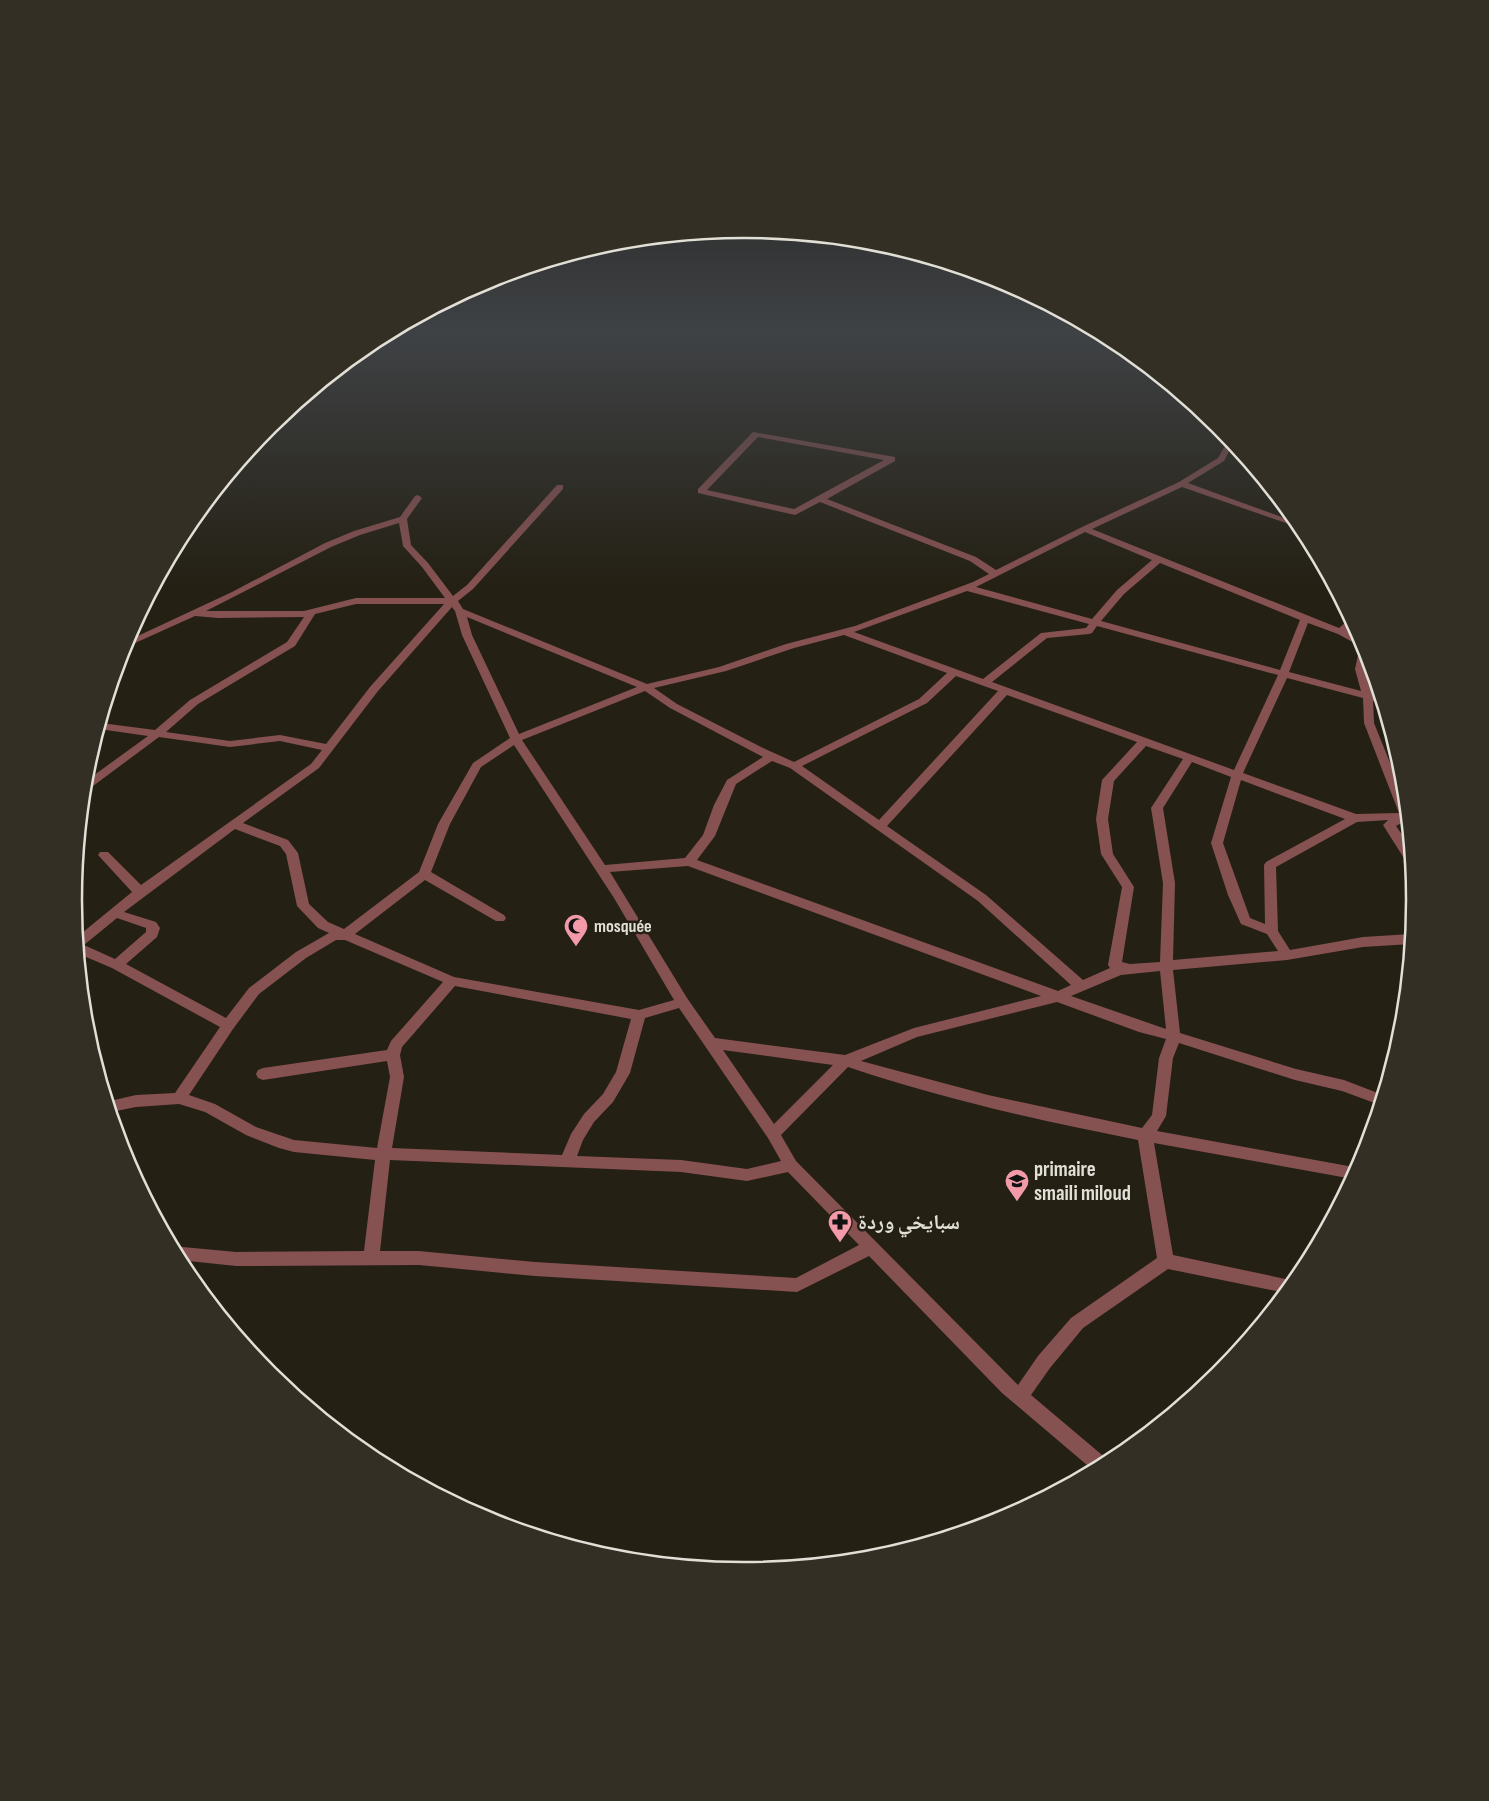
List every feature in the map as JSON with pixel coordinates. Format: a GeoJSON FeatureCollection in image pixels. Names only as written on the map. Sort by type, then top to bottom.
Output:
{"type":"FeatureCollection","features":[{"type":"Feature","properties":{"kind":"street"},"geometry":{"type":"LineString","coordinates":[[820,499],[892,459],[756,434],[701,490],[795,512],[820,499],[973,559],[996,575]]}},
{"type":"Feature","properties":{"kind":"street"},"geometry":{"type":"LineString","coordinates":[[180,1098],[228,1025],[254,991],[301,955],[325,940],[334,936],[345,935],[424,874],[444,824],[477,766],[516,739],[646,687],[722,669],[790,646],[845,632],[967,588],[1182,484],[1221,459],[1227,448]]}},
{"type":"Feature","properties":{"kind":"street"},"geometry":{"type":"LineString","coordinates":[[1182,484],[1287,522]]}},
{"type":"Feature","properties":{"kind":"street"},"geometry":{"type":"LineString","coordinates":[[84,938],[140,892],[236,825],[315,766],[374,689],[456,606],[470,587],[560,487]]}},
{"type":"Feature","properties":{"kind":"street"},"geometry":{"type":"LineString","coordinates":[[137,639],[235,594],[328,544],[403,519],[418,498]]}},
{"type":"Feature","properties":{"kind":"street"},"geometry":{"type":"LineString","coordinates":[[403,519],[407,546],[456,606],[467,635],[516,739],[618,896],[682,1002],[773,1134],[792,1165],[870,1247],[1020,1397],[1096,1461]]}},
{"type":"Feature","properties":{"kind":"street"},"geometry":{"type":"LineString","coordinates":[[1086,529],[1341,632],[1352,638]]}},
{"type":"Feature","properties":{"kind":"street"},"geometry":{"type":"LineString","coordinates":[[984,683],[1044,635],[1089,631],[1104,608],[1132,579],[1159,559]]}},
{"type":"Feature","properties":{"kind":"street"},"geometry":{"type":"LineString","coordinates":[[967,588],[1374,698]]}},
{"type":"Feature","properties":{"kind":"street"},"geometry":{"type":"LineString","coordinates":[[193,613],[218,615],[311,613],[356,600],[456,606],[646,687],[663,701],[770,757],[794,766],[982,898],[1081,986]]}},
{"type":"Feature","properties":{"kind":"street"},"geometry":{"type":"LineString","coordinates":[[93,781],[157,734],[201,698],[291,644],[311,613]]}},
{"type":"Feature","properties":{"kind":"street"},"geometry":{"type":"LineString","coordinates":[[1272,931],[1246,921],[1234,896],[1217,843],[1237,775],[1284,673],[1305,619]]}},
{"type":"Feature","properties":{"kind":"street"},"geometry":{"type":"LineString","coordinates":[[1341,632],[1347,626]]}},
{"type":"Feature","properties":{"kind":"street"},"geometry":{"type":"LineString","coordinates":[[845,632],[1354,818],[1401,816]]}},
{"type":"Feature","properties":{"kind":"street"},"geometry":{"type":"LineString","coordinates":[[1361,661],[1360,669],[1368,697],[1369,723],[1398,796]]}},
{"type":"Feature","properties":{"kind":"street"},"geometry":{"type":"LineString","coordinates":[[794,766],[923,701],[954,672]]}},
{"type":"Feature","properties":{"kind":"street"},"geometry":{"type":"LineString","coordinates":[[880,826],[1005,690]]}},
{"type":"Feature","properties":{"kind":"street"},"geometry":{"type":"LineString","coordinates":[[106,727],[230,744],[280,738],[330,748]]}},
{"type":"Feature","properties":{"kind":"street"},"geometry":{"type":"LineString","coordinates":[[1132,969],[1115,965],[1128,887],[1107,854],[1102,819],[1108,780],[1144,741]]}},
{"type":"Feature","properties":{"kind":"street"},"geometry":{"type":"LineString","coordinates":[[689,862],[710,836],[720,805],[731,782],[770,757]]}},
{"type":"Feature","properties":{"kind":"street"},"geometry":{"type":"LineString","coordinates":[[1166,1261],[1145,1136],[1159,1116],[1166,1058],[1174,1037],[1166,964],[1169,882],[1157,808],[1189,758]]}},
{"type":"Feature","properties":{"kind":"street"},"geometry":{"type":"LineString","coordinates":[[1287,955],[1272,931],[1270,864],[1354,818]]}},
{"type":"Feature","properties":{"kind":"street"},"geometry":{"type":"LineString","coordinates":[[1401,818],[1389,825],[1404,847]]}},
{"type":"Feature","properties":{"kind":"street"},"geometry":{"type":"LineString","coordinates":[[236,825],[284,842],[292,853],[303,906],[323,925],[452,981],[639,1015],[682,1002]]}},
{"type":"Feature","properties":{"kind":"street"},"geometry":{"type":"LineString","coordinates":[[104,855],[140,892]]}},
{"type":"Feature","properties":{"kind":"street"},"geometry":{"type":"LineString","coordinates":[[600,869],[689,862],[1174,1037],[1214,1047],[1295,1074],[1344,1086],[1376,1098]]}},
{"type":"Feature","properties":{"kind":"street"},"geometry":{"type":"LineString","coordinates":[[424,874],[500,918]]}},
{"type":"Feature","properties":{"kind":"street"},"geometry":{"type":"LineString","coordinates":[[115,913],[151,925],[154,928],[152,934],[117,965]]}},
{"type":"Feature","properties":{"kind":"street"},"geometry":{"type":"LineString","coordinates":[[773,1134],[846,1061],[914,1033],[1060,996],[1119,970],[1166,964],[1287,955],[1363,942],[1405,939]]}},
{"type":"Feature","properties":{"kind":"street"},"geometry":{"type":"LineString","coordinates":[[85,951],[117,965],[228,1025]]}},
{"type":"Feature","properties":{"kind":"street"},"geometry":{"type":"LineString","coordinates":[[370,1258],[383,1154],[397,1077],[393,1055],[396,1045],[435,998],[452,981]]}},
{"type":"Feature","properties":{"kind":"street"},"geometry":{"type":"LineString","coordinates":[[567,1161],[576,1138],[588,1118],[608,1098],[623,1074],[639,1015]]}},
{"type":"Feature","properties":{"kind":"street"},"geometry":{"type":"LineString","coordinates":[[710,1043],[846,1061],[890,1077],[1145,1136],[1348,1172]]}},
{"type":"Feature","properties":{"kind":"street"},"geometry":{"type":"LineString","coordinates":[[263,1074],[393,1055]]}},
{"type":"Feature","properties":{"kind":"street"},"geometry":{"type":"LineString","coordinates":[[116,1106],[136,1101],[180,1098],[210,1108],[251,1131],[294,1146],[383,1154],[681,1166],[747,1175],[792,1165]]}},
{"type":"Feature","properties":{"kind":"street"},"geometry":{"type":"LineString","coordinates":[[185,1253],[236,1260],[419,1258],[535,1269],[797,1285],[870,1247]]}},
{"type":"Feature","properties":{"kind":"street"},"geometry":{"type":"LineString","coordinates":[[1020,1397],[1044,1362],[1077,1323],[1166,1261],[1283,1285]]}},
{"type":"Feature","properties":{"kind":"place","name":"mosquée"},"geometry":{"type":"Point","coordinates":[576,947]}},
{"type":"Feature","properties":{"kind":"place","name":"primaire smaili miloud"},"geometry":{"type":"Point","coordinates":[1017,1202]}},
{"type":"Feature","properties":{"kind":"place","name":"سبايخي وردة"},"geometry":{"type":"Point","coordinates":[840,1243]}}]}
